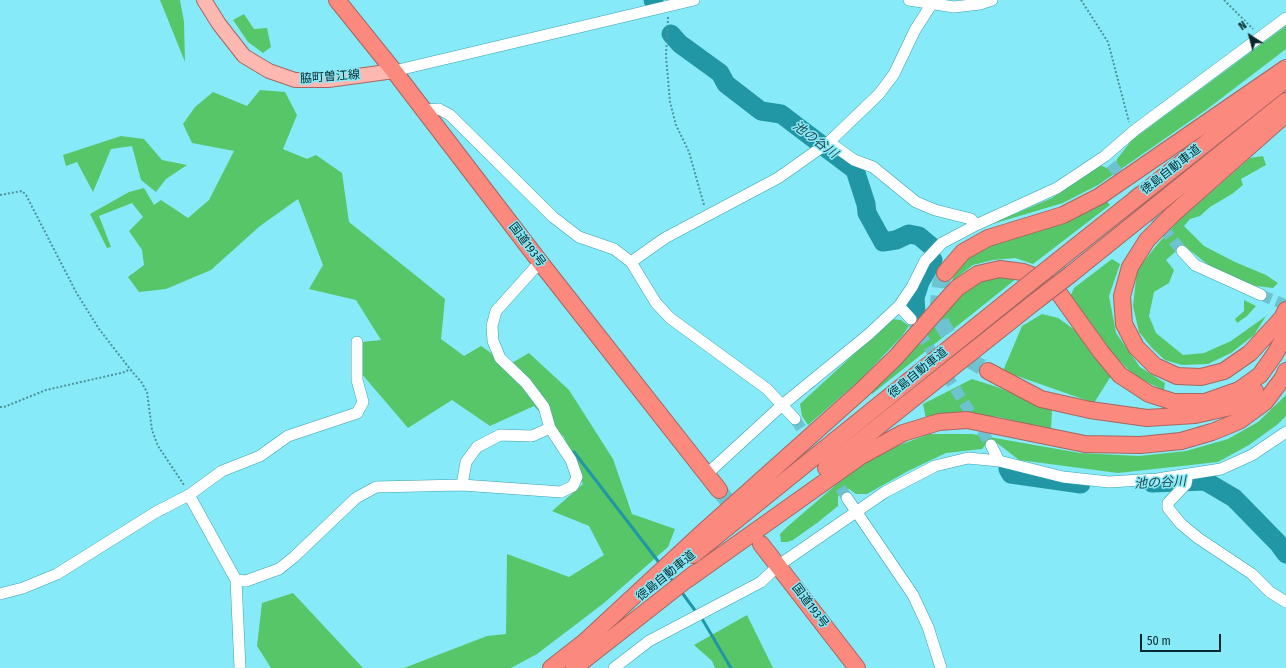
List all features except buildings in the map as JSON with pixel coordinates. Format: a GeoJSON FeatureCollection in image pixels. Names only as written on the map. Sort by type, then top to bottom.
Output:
{"type":"FeatureCollection","features":[{"type":"Feature","properties":{"kind":"highway","name":"国道193号"},"geometry":{"type":"LineString","coordinates":[[337,0],[394,71],[540,262],[719,490]]}},
{"type":"Feature","properties":{"kind":"highway"},"geometry":{"type":"LineString","coordinates":[[945,273],[963,252],[988,238],[1063,215],[1100,196],[1286,68]]}},
{"type":"Feature","properties":{"kind":"highway","name":"徳島自動車道"},"geometry":{"type":"LineString","coordinates":[[551,668],[1286,79]]}},
{"type":"Feature","properties":{"kind":"highway","name":"徳島自動車道"},"geometry":{"type":"LineString","coordinates":[[574,668],[1071,274],[1286,101]]}},
{"type":"Feature","properties":{"kind":"highway"},"geometry":{"type":"LineString","coordinates":[[1286,114],[1173,214],[1147,240],[1130,267],[1122,296],[1124,324],[1136,348],[1155,366],[1176,376],[1201,377],[1224,371],[1250,353],[1282,318],[1286,310]]}},
{"type":"Feature","properties":{"kind":"highway"},"geometry":{"type":"LineString","coordinates":[[580,646],[732,506],[862,390],[896,357],[957,288],[978,274],[1000,269],[1023,272],[1044,280],[1058,292],[1101,352],[1120,375],[1149,394],[1174,402],[1205,402],[1239,390],[1260,375],[1275,354],[1286,334]]}},
{"type":"Feature","properties":{"kind":"highway"},"geometry":{"type":"LineString","coordinates":[[988,371],[1042,399],[1090,410],[1148,418],[1196,415],[1231,407],[1261,387],[1280,368],[1286,358]]}},
{"type":"Feature","properties":{"kind":"highway"},"geometry":{"type":"LineString","coordinates":[[688,579],[861,456],[903,433],[939,422],[967,420],[1085,444],[1140,445],[1182,441],[1212,432],[1239,421],[1266,402],[1283,378],[1286,371]]}},
{"type":"Feature","properties":{"kind":"highway","name":"国道193号"},"geometry":{"type":"LineString","coordinates":[[761,544],[779,565],[857,668]]}},
{"type":"Feature","properties":{"kind":"main road","name":"脇町曽江線"},"geometry":{"type":"LineString","coordinates":[[204,0],[219,24],[244,56],[269,71],[295,80],[328,80],[394,71]]}},
{"type":"Feature","properties":{"kind":"street"},"geometry":{"type":"LineString","coordinates":[[394,71],[694,0]]}},
{"type":"Feature","properties":{"kind":"street"},"geometry":{"type":"LineString","coordinates":[[909,0],[931,5],[954,7],[980,4],[992,0]]}},
{"type":"Feature","properties":{"kind":"street"},"geometry":{"type":"LineString","coordinates":[[631,262],[665,238],[778,178],[826,145],[879,94],[894,74],[915,30],[931,5]]}},
{"type":"Feature","properties":{"kind":"street"},"geometry":{"type":"LineString","coordinates":[[707,474],[781,406],[869,334],[899,306],[929,257],[942,243],[976,225],[1057,188],[1108,160],[1135,130],[1286,18]]}},
{"type":"Feature","properties":{"kind":"street"},"geometry":{"type":"LineString","coordinates":[[424,110],[439,108],[450,115],[553,217],[579,237],[614,249],[631,262],[656,303],[670,318],[767,389],[781,406],[795,419]]}},
{"type":"Feature","properties":{"kind":"street"},"geometry":{"type":"LineString","coordinates":[[826,145],[854,160],[873,167],[916,202],[935,210],[971,219],[976,225]]}},
{"type":"Feature","properties":{"kind":"street"},"geometry":{"type":"LineString","coordinates":[[1182,251],[1196,265],[1260,295]]}},
{"type":"Feature","properties":{"kind":"street"},"geometry":{"type":"LineString","coordinates":[[236,580],[246,581],[279,569],[294,557],[356,498],[376,487],[462,485],[561,492],[573,486],[577,477],[571,460],[550,428],[544,407],[526,383],[500,358],[493,341],[492,326],[496,311],[540,262]]}},
{"type":"Feature","properties":{"kind":"street"},"geometry":{"type":"LineString","coordinates":[[899,306],[911,319]]}},
{"type":"Feature","properties":{"kind":"street"},"geometry":{"type":"LineString","coordinates":[[0,594],[24,588],[57,574],[156,512],[189,495],[222,471],[260,456],[288,436],[357,413],[363,402],[357,380],[357,342]]}},
{"type":"Feature","properties":{"kind":"street"},"geometry":{"type":"LineString","coordinates":[[462,485],[466,462],[477,448],[500,435],[532,436],[550,428]]}},
{"type":"Feature","properties":{"kind":"street"},"geometry":{"type":"LineString","coordinates":[[614,668],[648,641],[761,582],[779,565],[884,492],[935,466],[968,458],[1000,461],[1063,477],[1109,482],[1187,479],[1221,469],[1252,455],[1286,432]]}},
{"type":"Feature","properties":{"kind":"street"},"geometry":{"type":"LineString","coordinates":[[991,445],[1000,461]]}},
{"type":"Feature","properties":{"kind":"street"},"geometry":{"type":"LineString","coordinates":[[1187,479],[1168,503],[1168,508],[1181,524],[1252,574],[1270,592],[1286,602]]}},
{"type":"Feature","properties":{"kind":"street"},"geometry":{"type":"LineString","coordinates":[[189,495],[236,580],[240,668]]}},
{"type":"Feature","properties":{"kind":"street"},"geometry":{"type":"LineString","coordinates":[[847,498],[912,595],[928,627],[941,668]]}},
{"type":"Feature","properties":{"kind":"path"},"geometry":{"type":"LineString","coordinates":[[1081,0],[1108,42],[1130,124],[1135,130]]}},
{"type":"Feature","properties":{"kind":"path"},"geometry":{"type":"LineString","coordinates":[[1224,0],[1261,36]]}},
{"type":"Feature","properties":{"kind":"path"},"geometry":{"type":"LineString","coordinates":[[673,4],[666,56],[670,102],[676,125],[689,152],[702,202],[709,215]]}},
{"type":"Feature","properties":{"kind":"path"},"geometry":{"type":"LineString","coordinates":[[0,195],[22,191],[26,196],[76,292],[99,329],[130,370],[142,383],[147,392],[152,430],[158,446],[180,477],[189,495]]}},
{"type":"Feature","properties":{"kind":"path"},"geometry":{"type":"LineString","coordinates":[[0,407],[4,407],[46,390],[130,370]]}},
{"type":"Feature","properties":{"kind":"green space"},"geometry":{"type":"Polygon","coordinates":[[[160,0],[180,0],[184,22],[185,62],[160,0]]]}},
{"type":"Feature","properties":{"kind":"green space"},"geometry":{"type":"Polygon","coordinates":[[[244,14],[254,29],[267,28],[271,47],[263,53],[248,42],[233,20],[244,14]]]}},
{"type":"Feature","properties":{"kind":"green space"},"geometry":{"type":"Polygon","coordinates":[[[1286,26],[1286,49],[1206,110],[1098,185],[1063,203],[989,225],[1052,198],[1100,165],[1109,169],[1116,164],[1117,159],[1132,140],[1286,26]]]}},
{"type":"Feature","properties":{"kind":"green space"},"geometry":{"type":"Polygon","coordinates":[[[260,90],[285,92],[297,115],[283,149],[307,159],[316,155],[342,173],[349,222],[445,299],[441,339],[464,356],[481,346],[508,365],[529,353],[569,390],[613,459],[632,514],[675,529],[668,547],[604,603],[537,654],[511,668],[404,668],[487,636],[506,634],[507,554],[569,577],[604,555],[589,526],[552,511],[583,484],[564,437],[534,406],[490,426],[452,400],[408,428],[355,366],[362,342],[381,340],[356,300],[309,289],[323,265],[298,199],[260,226],[211,270],[166,289],[139,292],[128,277],[144,265],[142,250],[129,231],[143,217],[132,203],[99,216],[111,247],[107,248],[90,214],[129,192],[144,188],[154,205],[161,200],[188,218],[209,200],[234,151],[192,143],[183,124],[195,107],[213,92],[247,106],[260,90]]]}},
{"type":"Feature","properties":{"kind":"green space"},"geometry":{"type":"Polygon","coordinates":[[[121,136],[144,139],[162,160],[187,165],[166,179],[156,192],[141,180],[132,146],[111,149],[93,192],[77,162],[66,166],[63,155],[121,136]]]}},
{"type":"Feature","properties":{"kind":"green space"},"geometry":{"type":"Polygon","coordinates":[[[1263,156],[1266,165],[1241,179],[1243,185],[1232,194],[1210,207],[1200,216],[1190,219],[1184,226],[1204,246],[1235,262],[1266,275],[1278,283],[1273,288],[1256,286],[1235,278],[1210,266],[1183,245],[1166,260],[1174,270],[1169,283],[1154,292],[1149,316],[1156,333],[1183,355],[1204,353],[1231,341],[1266,316],[1254,335],[1231,353],[1208,364],[1182,365],[1165,360],[1152,348],[1139,332],[1133,306],[1137,270],[1178,221],[1250,158],[1263,156]]]}},
{"type":"Feature","properties":{"kind":"green space"},"geometry":{"type":"Polygon","coordinates":[[[1105,199],[1110,205],[1033,264],[1015,258],[993,260],[973,265],[952,281],[956,269],[970,255],[998,242],[1105,199]]]}},
{"type":"Feature","properties":{"kind":"green space"},"geometry":{"type":"Polygon","coordinates":[[[1112,259],[1120,264],[1109,296],[1116,333],[1140,367],[1165,383],[1164,390],[1136,377],[1104,345],[1070,297],[1074,288],[1112,259]]]}},
{"type":"Feature","properties":{"kind":"green space"},"geometry":{"type":"Polygon","coordinates":[[[1010,275],[1016,279],[872,394],[871,391],[950,302],[977,281],[1010,275]]]}},
{"type":"Feature","properties":{"kind":"green space"},"geometry":{"type":"Polygon","coordinates":[[[1244,300],[1256,306],[1247,316],[1237,323],[1235,319],[1244,311],[1244,300]]]}},
{"type":"Feature","properties":{"kind":"green space"},"geometry":{"type":"Polygon","coordinates":[[[1042,314],[1058,318],[1078,332],[1111,376],[1094,403],[1003,371],[1022,326],[1042,314]]]}},
{"type":"Feature","properties":{"kind":"green space"},"geometry":{"type":"Polygon","coordinates":[[[892,319],[901,320],[909,326],[902,336],[861,379],[808,425],[802,416],[800,404],[892,319]]]}},
{"type":"Feature","properties":{"kind":"green space"},"geometry":{"type":"Polygon","coordinates":[[[972,379],[997,387],[1052,410],[1051,430],[999,417],[960,414],[926,419],[923,404],[972,379]]]}},
{"type":"Feature","properties":{"kind":"green space"},"geometry":{"type":"Polygon","coordinates":[[[1286,395],[1286,416],[1278,424],[1249,445],[1218,462],[1118,473],[1019,460],[997,443],[986,444],[982,449],[946,453],[908,471],[867,494],[856,494],[849,489],[838,496],[838,506],[817,523],[793,540],[781,542],[780,534],[845,477],[884,451],[929,434],[972,434],[1080,453],[1139,456],[1186,451],[1228,439],[1258,422],[1286,395]]]}},
{"type":"Feature","properties":{"kind":"green space"},"geometry":{"type":"Polygon","coordinates":[[[293,593],[363,668],[271,668],[257,646],[262,603],[293,593]]]}},
{"type":"Feature","properties":{"kind":"green space"},"geometry":{"type":"Polygon","coordinates":[[[747,615],[773,668],[715,668],[712,661],[694,645],[747,615]]]}},
{"type":"Feature","properties":{"kind":"waterway","name":"池の谷川"},"geometry":{"type":"LineString","coordinates":[[671,34],[680,44],[720,73],[726,84],[761,111],[781,114],[855,170],[866,204],[867,213],[883,242],[896,240],[909,234],[919,236],[931,246]]}},
{"type":"Feature","properties":{"kind":"waterway","name":"池の谷川"},"geometry":{"type":"LineString","coordinates":[[916,313],[915,298],[920,282],[933,260]]}},
{"type":"Feature","properties":{"kind":"waterway"},"geometry":{"type":"LineString","coordinates":[[574,452],[661,565]]}},
{"type":"Feature","properties":{"kind":"waterway","name":"池の谷川"},"geometry":{"type":"LineString","coordinates":[[1008,469],[1011,474],[1081,484]]}},
{"type":"Feature","properties":{"kind":"waterway","name":"池の谷川"},"geometry":{"type":"LineString","coordinates":[[1152,483],[1205,481],[1234,498],[1278,543],[1286,554]]}},
{"type":"Feature","properties":{"kind":"waterway"},"geometry":{"type":"LineString","coordinates":[[667,573],[674,583]]}},
{"type":"Feature","properties":{"kind":"waterway"},"geometry":{"type":"LineString","coordinates":[[680,590],[697,613]]}},
{"type":"Feature","properties":{"kind":"waterway"},"geometry":{"type":"LineString","coordinates":[[701,617],[731,668]]}},
{"type":"Feature","properties":{"kind":"tunnel"},"geometry":{"type":"LineString","coordinates":[[1111,164],[1182,251]]}},
{"type":"Feature","properties":{"kind":"tunnel"},"geometry":{"type":"LineString","coordinates":[[945,273],[940,284],[938,304],[942,324],[954,344],[973,362],[988,371]]}},
{"type":"Feature","properties":{"kind":"tunnel"},"geometry":{"type":"LineString","coordinates":[[1261,295],[1286,305]]}},
{"type":"Feature","properties":{"kind":"tunnel"},"geometry":{"type":"LineString","coordinates":[[911,319],[991,445]]}},
{"type":"Feature","properties":{"kind":"tunnel"},"geometry":{"type":"LineString","coordinates":[[795,419],[847,498]]}},
{"type":"Feature","properties":{"kind":"tunnel"},"geometry":{"type":"LineString","coordinates":[[719,490],[761,544]]}}]}
